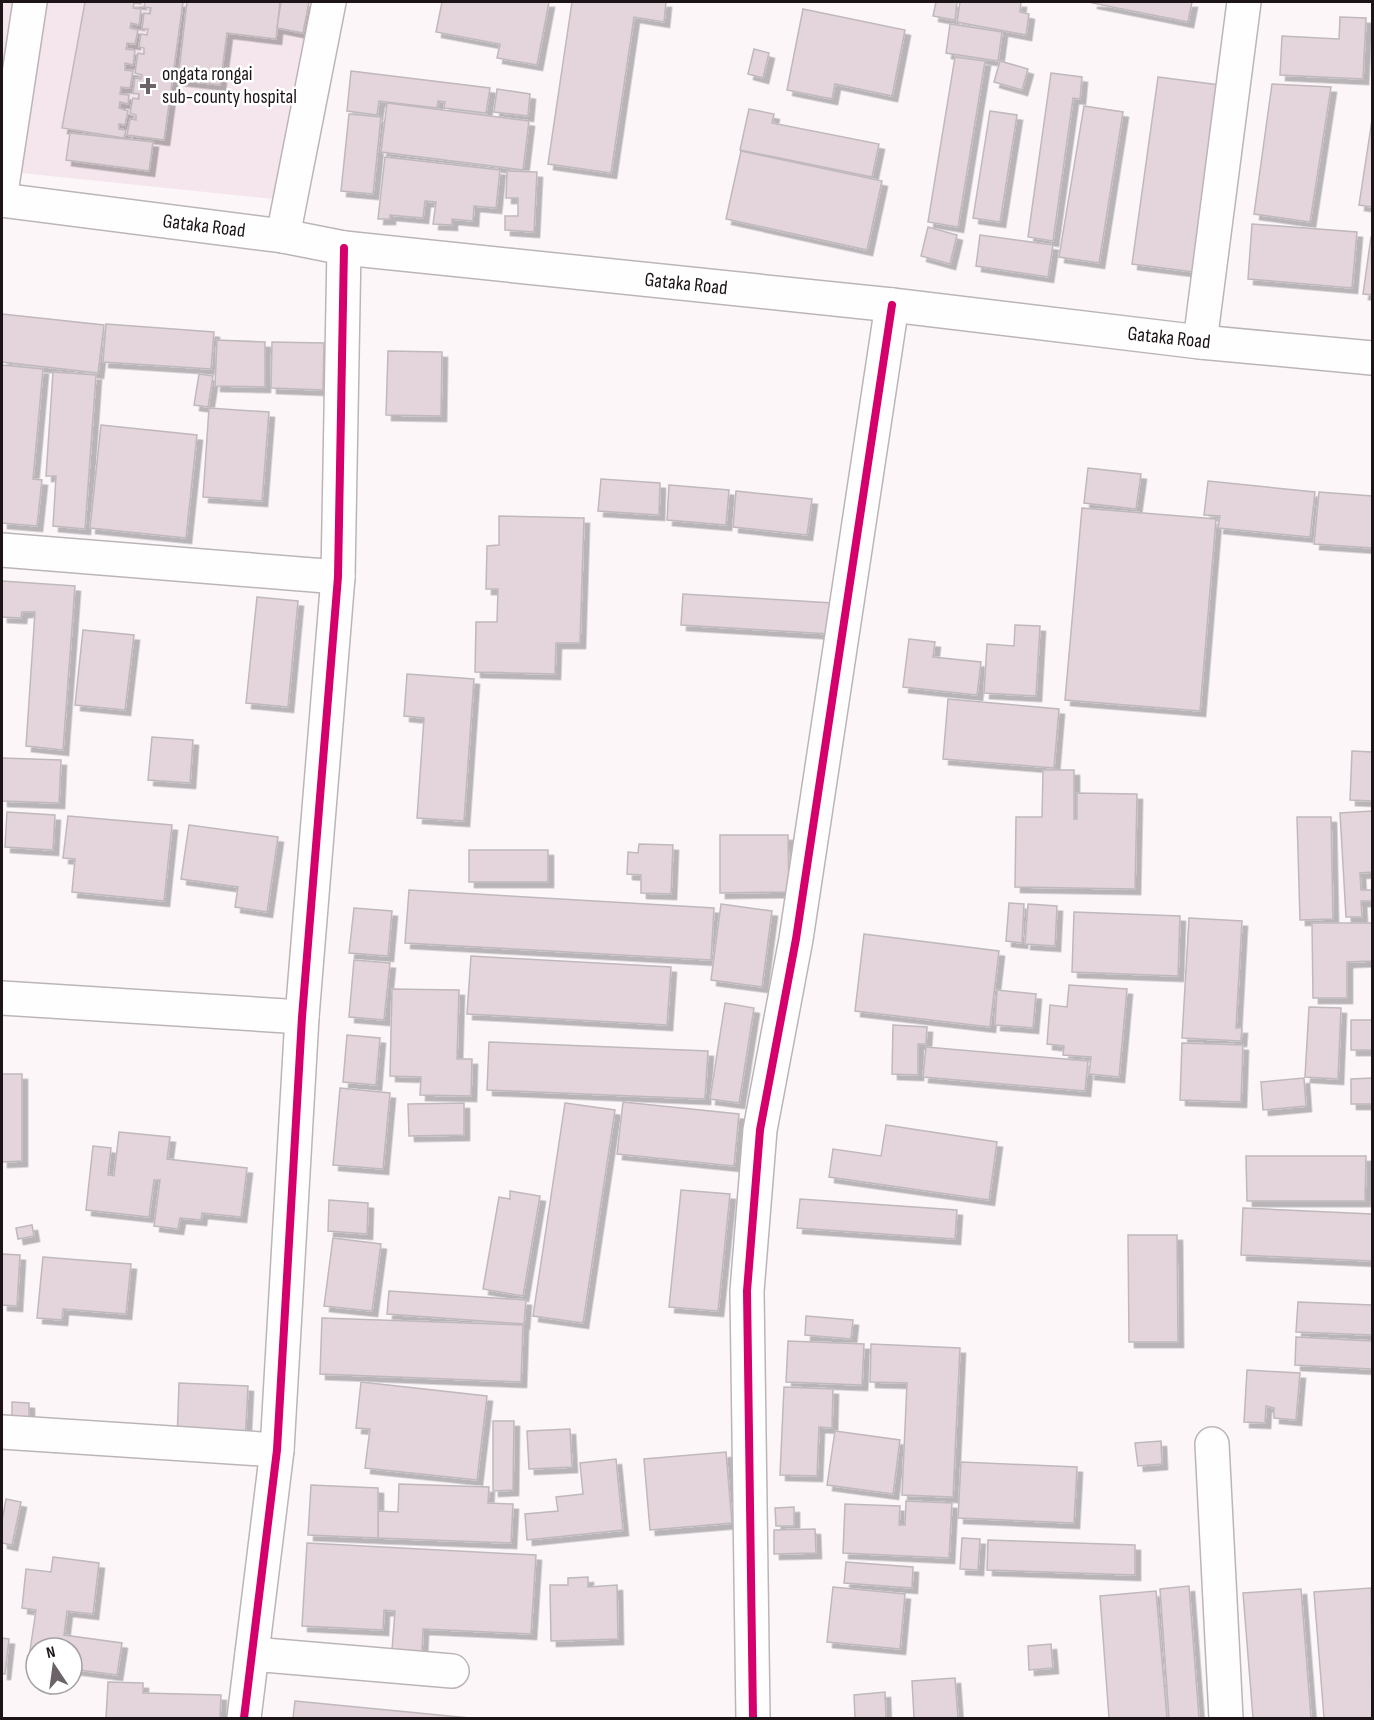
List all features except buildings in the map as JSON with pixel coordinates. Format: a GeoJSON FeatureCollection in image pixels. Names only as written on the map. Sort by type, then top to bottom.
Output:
{"type":"FeatureCollection","features":[{"type":"Feature","properties":{"kind":"street"},"geometry":{"type":"LineString","coordinates":[[2,186],[30,2]]}},
{"type":"Feature","properties":{"kind":"street"},"geometry":{"type":"LineString","coordinates":[[283,236],[329,2]]}},
{"type":"Feature","properties":{"kind":"street"},"geometry":{"type":"LineString","coordinates":[[1200,342],[1244,2]]}},
{"type":"Feature","properties":{"kind":"street","name":"Gataka Road"},"geometry":{"type":"LineString","coordinates":[[2,200],[283,236],[345,248],[892,305],[1200,342],[1372,358]]}},
{"type":"Feature","properties":{"kind":"street"},"geometry":{"type":"LineString","coordinates":[[244,1719],[277,1450],[302,1017],[338,577],[345,248]]}},
{"type":"Feature","properties":{"kind":"street"},"geometry":{"type":"LineString","coordinates":[[753,1719],[747,1291],[760,1130],[795,939],[892,305]]}},
{"type":"Feature","properties":{"kind":"street"},"geometry":{"type":"LineString","coordinates":[[2,550],[338,577]]}},
{"type":"Feature","properties":{"kind":"street"},"geometry":{"type":"LineString","coordinates":[[2,998],[302,1017]]}},
{"type":"Feature","properties":{"kind":"street"},"geometry":{"type":"LineString","coordinates":[[2,1432],[277,1450]]}},
{"type":"Feature","properties":{"kind":"street"},"geometry":{"type":"LineString","coordinates":[[1212,1444],[1226,1719]]}},
{"type":"Feature","properties":{"kind":"street"},"geometry":{"type":"LineString","coordinates":[[252,1654],[452,1671]]}},
{"type":"Feature","properties":{"kind":"shaded area","name":"ongata rongai sub-county hospital"},"geometry":{"type":"Polygon","coordinates":[[[2,2],[311,2],[274,199],[2,171],[2,2]]]}},
{"type":"Feature","properties":{"kind":"cycle path"},"geometry":{"type":"LineString","coordinates":[[244,1718],[277,1450],[302,1017],[338,577],[344,248]]}},
{"type":"Feature","properties":{"kind":"cycle path"},"geometry":{"type":"LineString","coordinates":[[753,1718],[747,1291],[760,1130],[796,939],[892,305]]}},
{"type":"Feature","properties":{"kind":"place","name":"ongata rongai sub-county hospital"},"geometry":{"type":"Point","coordinates":[148,86]}}]}
